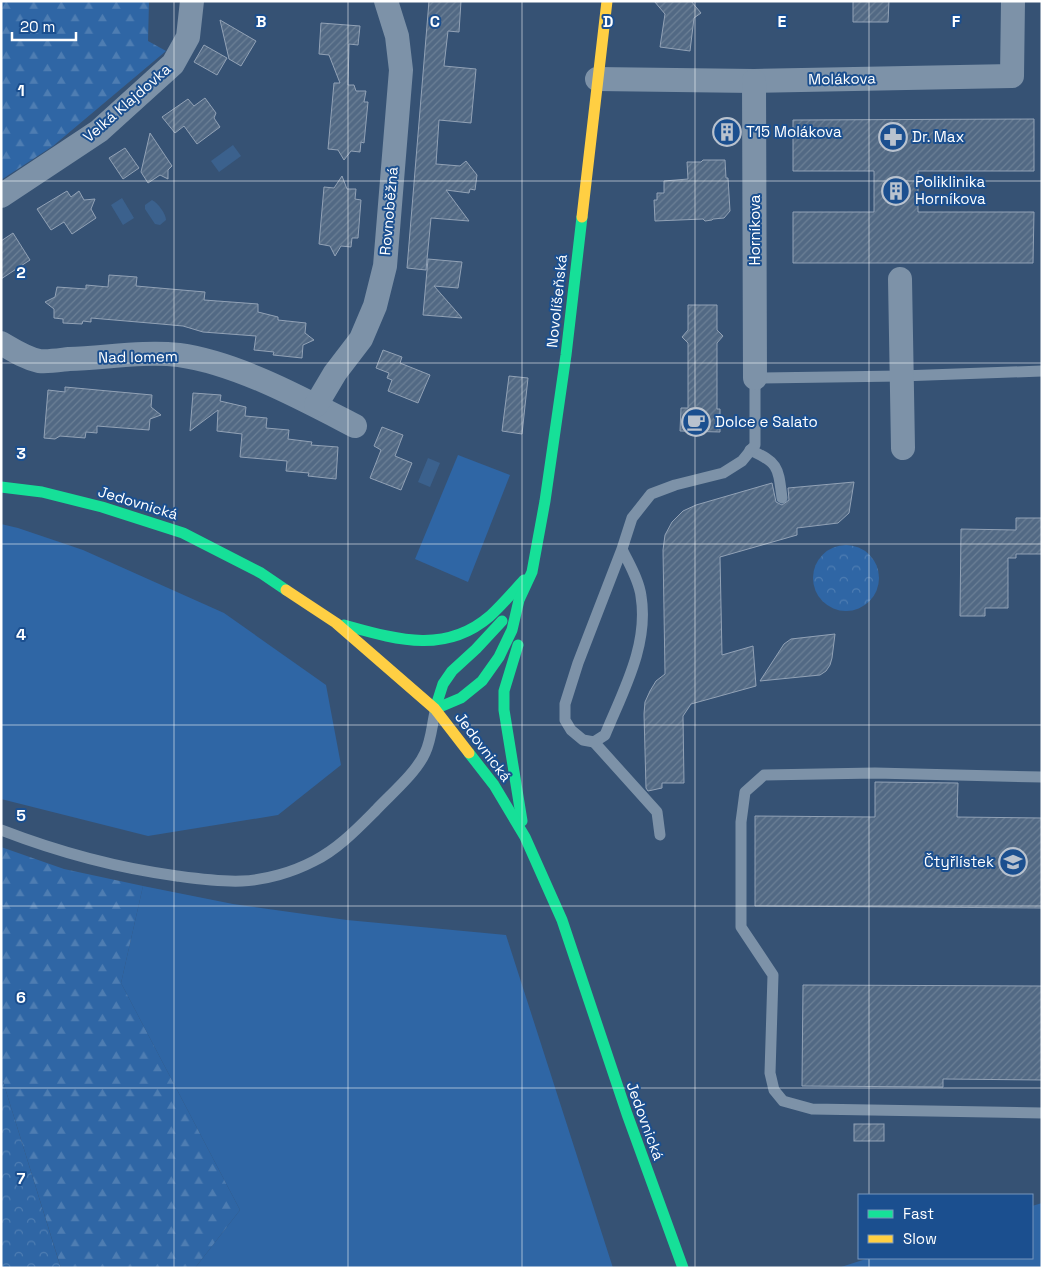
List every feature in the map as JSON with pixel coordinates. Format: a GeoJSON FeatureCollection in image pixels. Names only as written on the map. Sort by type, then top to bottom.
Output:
{"type":"FeatureCollection","features":[{"type":"Feature","properties":{"kind":"street","name":"Velká Klajdovka"},"geometry":{"type":"LineString","coordinates":[[1,196],[99,131],[173,64],[188,37],[192,1]]}},
{"type":"Feature","properties":{"kind":"street","name":"Rovnoběžná"},"geometry":{"type":"LineString","coordinates":[[316,405],[335,373],[361,339],[375,306],[385,266],[401,70],[397,36],[386,1]]}},
{"type":"Feature","properties":{"kind":"street","name":"Novolíšeňská"},"geometry":{"type":"LineString","coordinates":[[435,709],[461,698],[482,681],[498,657],[512,630],[519,600],[532,572],[546,501],[566,356],[607,1]]}},
{"type":"Feature","properties":{"kind":"street","name":"Molákova"},"geometry":{"type":"LineString","coordinates":[[597,78],[754,81],[1012,76],[1013,1]]}},
{"type":"Feature","properties":{"kind":"street","name":"Horníkova"},"geometry":{"type":"LineString","coordinates":[[754,81],[755,378]]}},
{"type":"Feature","properties":{"kind":"street"},"geometry":{"type":"LineString","coordinates":[[900,279],[903,448]]}},
{"type":"Feature","properties":{"kind":"street","name":"Nad lomem"},"geometry":{"type":"LineString","coordinates":[[1,343],[18,353],[39,361],[152,354],[179,355],[222,364],[316,405],[355,426]]}},
{"type":"Feature","properties":{"kind":"street","name":"Jedovnická"},"geometry":{"type":"LineString","coordinates":[[1,487],[42,492],[102,507],[183,533],[261,573],[336,623],[435,709],[494,785],[525,837],[562,920],[627,1114],[683,1268]]}},
{"type":"Feature","properties":{"kind":"street"},"geometry":{"type":"LineString","coordinates":[[336,623],[409,642],[435,641],[462,634],[484,621],[532,572]]}},
{"type":"Feature","properties":{"kind":"street"},"geometry":{"type":"LineString","coordinates":[[525,837],[504,710],[504,690],[522,634],[532,572]]}},
{"type":"Feature","properties":{"kind":"street","name":"Novolíšeňská"},"geometry":{"type":"LineString","coordinates":[[435,709],[443,684],[452,671],[496,628],[519,600]]}},
{"type":"Feature","properties":{"kind":"lane"},"geometry":{"type":"LineString","coordinates":[[660,835],[658,812],[594,742],[583,740],[571,730],[565,720],[565,704],[578,663],[632,518],[651,494],[675,485],[723,473],[742,461],[755,445],[755,378],[901,376],[1042,371]]}},
{"type":"Feature","properties":{"kind":"lane"},"geometry":{"type":"LineString","coordinates":[[750,450],[765,456],[775,465],[780,477],[782,498]]}},
{"type":"Feature","properties":{"kind":"lane"},"geometry":{"type":"LineString","coordinates":[[594,742],[605,735],[634,662],[641,638],[641,595],[622,549]]}},
{"type":"Feature","properties":{"kind":"lane"},"geometry":{"type":"LineString","coordinates":[[1,830],[34,843],[83,858],[146,872],[220,882],[243,881],[279,874],[316,860],[338,846],[397,788],[426,752],[435,709]]}},
{"type":"Feature","properties":{"kind":"lane"},"geometry":{"type":"LineString","coordinates":[[1042,777],[876,773],[764,775],[745,792],[741,822],[741,927],[773,974],[770,1073],[774,1090],[783,1101],[812,1109],[1042,1113]]}},
{"type":"Feature","properties":{"kind":"green space"},"geometry":{"type":"Polygon","coordinates":[[[1,1],[149,1],[148,41],[166,51],[53,146],[1,180],[1,1]]]}},
{"type":"Feature","properties":{"kind":"green space"},"geometry":{"type":"Polygon","coordinates":[[[458,455],[510,475],[468,582],[415,559],[458,455]]]}},
{"type":"Feature","properties":{"kind":"green space"},"geometry":{"type":"Polygon","coordinates":[[[1,524],[83,550],[224,613],[326,685],[341,765],[278,815],[148,836],[1,799],[1,524]]]}},
{"type":"Feature","properties":{"kind":"green space"},"geometry":{"type":"Polygon","coordinates":[[[840,545],[852,545],[864,550],[874,560],[879,572],[877,591],[864,606],[852,611],[840,611],[828,606],[818,596],[813,584],[813,572],[818,560],[828,550],[840,545]]]}},
{"type":"Feature","properties":{"kind":"green space"},"geometry":{"type":"Polygon","coordinates":[[[1,847],[64,869],[143,886],[121,983],[240,1210],[195,1268],[61,1268],[1,1075],[1,847]]]}},
{"type":"Feature","properties":{"kind":"green space"},"geometry":{"type":"Polygon","coordinates":[[[143,886],[233,904],[347,920],[506,935],[613,1268],[195,1268],[240,1210],[121,983],[143,886]]]}},
{"type":"Feature","properties":{"kind":"green space"},"geometry":{"type":"Polygon","coordinates":[[[1,1075],[58,1259],[61,1268],[1,1268],[1,1075]]]}},
{"type":"Feature","properties":{"kind":"green space"},"geometry":{"type":"Polygon","coordinates":[[[1042,1203],[1042,1268],[838,1268],[866,1259],[1033,1259],[1033,1206],[1042,1203]]]}},
{"type":"Feature","properties":{"kind":"shaded area"},"geometry":{"type":"Polygon","coordinates":[[[233,145],[241,156],[219,172],[211,161],[233,145]]]}},
{"type":"Feature","properties":{"kind":"shaded area"},"geometry":{"type":"Polygon","coordinates":[[[122,198],[134,218],[123,225],[111,205],[122,198]]]}},
{"type":"Feature","properties":{"kind":"shaded area"},"geometry":{"type":"Polygon","coordinates":[[[152,200],[159,206],[166,218],[160,225],[155,224],[145,209],[145,205],[152,200]]]}},
{"type":"Feature","properties":{"kind":"shaded area"},"geometry":{"type":"Polygon","coordinates":[[[428,458],[440,463],[430,487],[418,482],[428,458]]]}},
{"type":"Feature","properties":{"kind":"building"},"geometry":{"type":"Polygon","coordinates":[[[429,1],[461,1],[459,32],[448,31],[444,66],[476,69],[471,123],[439,120],[436,164],[460,166],[466,161],[477,175],[475,190],[470,189],[469,193],[446,190],[469,221],[431,218],[426,270],[407,268],[429,1]]]}},
{"type":"Feature","properties":{"kind":"building"},"geometry":{"type":"Polygon","coordinates":[[[654,1],[691,1],[701,13],[694,18],[690,51],[660,47],[665,14],[654,1]]]}},
{"type":"Feature","properties":{"kind":"building"},"geometry":{"type":"Polygon","coordinates":[[[853,1],[889,1],[888,22],[853,22],[853,1]]]}},
{"type":"Feature","properties":{"kind":"building"},"geometry":{"type":"Polygon","coordinates":[[[220,20],[256,41],[241,66],[229,59],[220,20]]]}},
{"type":"Feature","properties":{"kind":"building"},"geometry":{"type":"Polygon","coordinates":[[[321,23],[360,26],[358,45],[349,44],[348,85],[354,85],[356,91],[366,91],[364,102],[368,102],[364,143],[361,142],[360,152],[351,151],[344,160],[338,150],[328,149],[334,83],[340,83],[329,55],[319,54],[321,23]]]}},
{"type":"Feature","properties":{"kind":"building"},"geometry":{"type":"Polygon","coordinates":[[[204,45],[227,58],[217,75],[194,62],[204,45]]]}},
{"type":"Feature","properties":{"kind":"building"},"geometry":{"type":"Polygon","coordinates":[[[205,98],[216,113],[214,118],[220,127],[197,144],[184,126],[175,133],[162,117],[188,99],[194,106],[205,98]]]}},
{"type":"Feature","properties":{"kind":"building","name":"Poliklinika Horníkova"},"geometry":{"type":"Polygon","coordinates":[[[1034,119],[1034,171],[918,171],[918,212],[1034,212],[1033,263],[793,263],[793,212],[874,212],[874,171],[793,171],[793,120],[1034,119]]]}},
{"type":"Feature","properties":{"kind":"building"},"geometry":{"type":"Polygon","coordinates":[[[150,133],[172,166],[168,170],[168,179],[160,175],[148,183],[141,172],[150,133]]]}},
{"type":"Feature","properties":{"kind":"building"},"geometry":{"type":"Polygon","coordinates":[[[125,148],[139,168],[123,179],[109,158],[125,148]]]}},
{"type":"Feature","properties":{"kind":"building"},"geometry":{"type":"Polygon","coordinates":[[[703,160],[725,160],[730,211],[724,218],[705,221],[703,219],[655,221],[654,200],[657,200],[657,193],[664,193],[664,181],[688,179],[687,162],[701,162],[703,160]]]}},
{"type":"Feature","properties":{"kind":"building"},"geometry":{"type":"Polygon","coordinates":[[[342,176],[347,189],[356,189],[355,199],[361,200],[358,238],[352,238],[351,247],[341,246],[335,256],[330,246],[319,244],[324,187],[334,188],[342,176]]]}},
{"type":"Feature","properties":{"kind":"building"},"geometry":{"type":"Polygon","coordinates":[[[67,191],[71,197],[79,191],[84,200],[95,199],[91,209],[96,218],[72,234],[64,222],[51,230],[37,209],[67,191]]]}},
{"type":"Feature","properties":{"kind":"building"},"geometry":{"type":"Polygon","coordinates":[[[13,233],[30,260],[1,279],[1,241],[13,233]]]}},
{"type":"Feature","properties":{"kind":"building"},"geometry":{"type":"Polygon","coordinates":[[[428,259],[462,262],[458,288],[434,286],[462,318],[423,315],[428,259]]]}},
{"type":"Feature","properties":{"kind":"building"},"geometry":{"type":"Polygon","coordinates":[[[109,275],[137,277],[136,286],[205,292],[204,300],[258,304],[258,312],[278,317],[278,320],[306,323],[305,333],[314,340],[303,345],[302,358],[273,355],[274,352],[254,350],[256,336],[203,332],[183,326],[91,318],[91,322],[83,321],[82,324],[63,323],[63,319],[54,318],[54,309],[45,302],[55,297],[57,287],[86,289],[86,285],[108,287],[109,275]]]}},
{"type":"Feature","properties":{"kind":"building"},"geometry":{"type":"Polygon","coordinates":[[[688,305],[717,305],[717,330],[723,336],[717,343],[717,409],[720,409],[720,432],[680,431],[681,408],[688,408],[688,343],[682,337],[688,330],[688,305]]]}},
{"type":"Feature","properties":{"kind":"building"},"geometry":{"type":"Polygon","coordinates":[[[383,350],[402,357],[400,363],[430,375],[418,403],[388,391],[392,380],[387,378],[389,373],[376,368],[383,350]]]}},
{"type":"Feature","properties":{"kind":"building"},"geometry":{"type":"Polygon","coordinates":[[[509,376],[528,378],[522,434],[502,431],[509,376]]]}},
{"type":"Feature","properties":{"kind":"building"},"geometry":{"type":"Polygon","coordinates":[[[65,387],[152,395],[151,407],[161,415],[150,419],[149,430],[97,426],[97,433],[86,432],[85,438],[60,436],[55,439],[44,438],[48,390],[65,392],[65,387]]]}},
{"type":"Feature","properties":{"kind":"building"},"geometry":{"type":"Polygon","coordinates":[[[193,393],[221,395],[220,401],[246,407],[245,416],[267,418],[266,428],[289,430],[288,439],[312,442],[311,445],[338,447],[336,479],[308,476],[309,473],[286,471],[287,461],[240,457],[242,434],[217,431],[218,410],[190,431],[193,393]]]}},
{"type":"Feature","properties":{"kind":"building"},"geometry":{"type":"Polygon","coordinates":[[[382,427],[403,435],[395,456],[412,463],[401,490],[370,478],[381,450],[374,446],[382,427]]]}},
{"type":"Feature","properties":{"kind":"building"},"geometry":{"type":"Polygon","coordinates":[[[854,482],[849,513],[838,523],[797,528],[797,535],[720,557],[722,655],[753,646],[756,686],[691,704],[683,716],[684,783],[662,783],[662,788],[648,791],[646,788],[645,702],[656,681],[665,674],[663,550],[665,535],[672,522],[683,511],[696,505],[772,483],[776,502],[782,505],[789,500],[788,488],[854,482]]]}},
{"type":"Feature","properties":{"kind":"building"},"geometry":{"type":"Polygon","coordinates":[[[1016,518],[1042,518],[1042,554],[1016,554],[1016,558],[1008,558],[1008,608],[985,608],[985,616],[960,616],[961,529],[1016,530],[1016,518]]]}},
{"type":"Feature","properties":{"kind":"building"},"geometry":{"type":"Polygon","coordinates":[[[835,634],[830,665],[820,675],[760,681],[784,644],[791,639],[835,634]]]}},
{"type":"Feature","properties":{"kind":"building"},"geometry":{"type":"Polygon","coordinates":[[[875,782],[958,783],[957,817],[1042,818],[1042,908],[755,906],[755,816],[875,817],[875,782]]]}},
{"type":"Feature","properties":{"kind":"building"},"geometry":{"type":"Polygon","coordinates":[[[803,985],[1042,986],[1042,1080],[943,1079],[943,1087],[802,1086],[803,985]]]}},
{"type":"Feature","properties":{"kind":"building"},"geometry":{"type":"Polygon","coordinates":[[[854,1124],[884,1124],[884,1141],[854,1141],[854,1124]]]}},
{"type":"Feature","properties":{"kind":"traffic: fast"},"geometry":{"type":"LineString","coordinates":[[435,709],[461,698],[482,681],[499,657],[512,630],[519,600],[532,572],[545,501],[566,355],[582,217]]}},
{"type":"Feature","properties":{"kind":"traffic: fast"},"geometry":{"type":"LineString","coordinates":[[1,487],[42,492],[102,507],[183,533],[261,573],[286,590]]}},
{"type":"Feature","properties":{"kind":"traffic: fast"},"geometry":{"type":"LineString","coordinates":[[344,625],[401,639],[437,640],[455,636],[473,628],[490,616],[524,580]]}},
{"type":"Feature","properties":{"kind":"traffic: fast"},"geometry":{"type":"LineString","coordinates":[[435,709],[443,684],[452,671],[502,621]]}},
{"type":"Feature","properties":{"kind":"traffic: fast"},"geometry":{"type":"LineString","coordinates":[[518,645],[504,691],[504,710],[522,821]]}},
{"type":"Feature","properties":{"kind":"traffic: fast"},"geometry":{"type":"LineString","coordinates":[[469,753],[494,785],[525,837],[562,920],[627,1114],[683,1268]]}},
{"type":"Feature","properties":{"kind":"traffic: slow"},"geometry":{"type":"LineString","coordinates":[[582,217],[607,1]]}},
{"type":"Feature","properties":{"kind":"traffic: slow"},"geometry":{"type":"LineString","coordinates":[[286,590],[336,623],[435,709],[469,753]]}},
{"type":"Feature","properties":{"kind":"place","name":"T15 Molákova"},"geometry":{"type":"Point","coordinates":[727,132]}},
{"type":"Feature","properties":{"kind":"place","name":"Dr. Max"},"geometry":{"type":"Point","coordinates":[893,137]}},
{"type":"Feature","properties":{"kind":"place","name":"Poliklinika Horníkova"},"geometry":{"type":"Point","coordinates":[896,191]}},
{"type":"Feature","properties":{"kind":"place","name":"Dolce e Salato"},"geometry":{"type":"Point","coordinates":[696,422]}},
{"type":"Feature","properties":{"kind":"place","name":"Čtyřlístek"},"geometry":{"type":"Point","coordinates":[1013,862]}}]}
